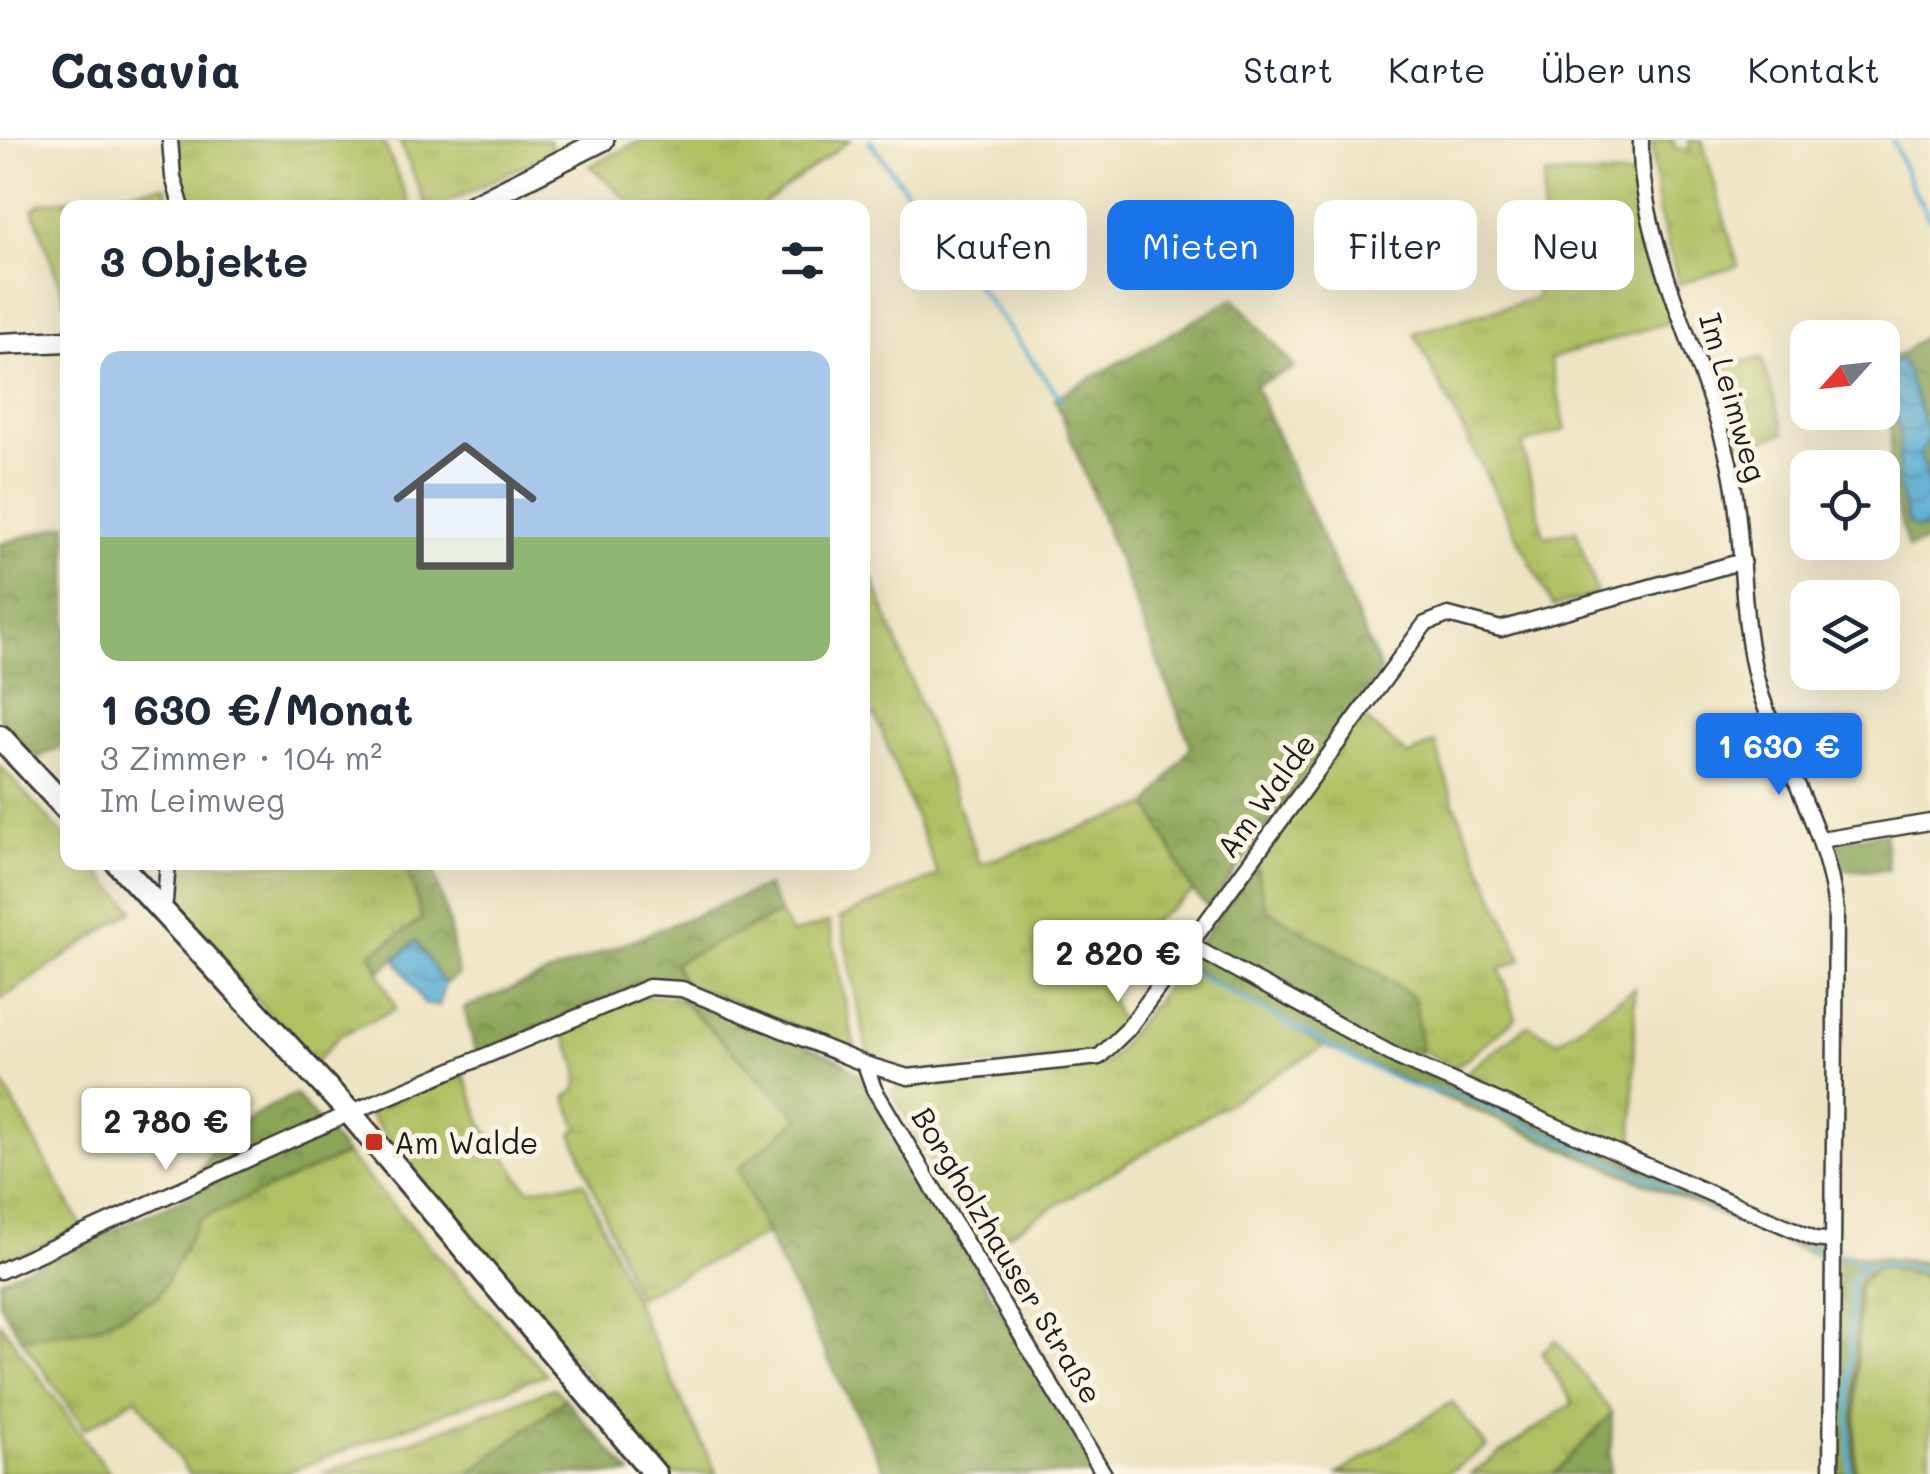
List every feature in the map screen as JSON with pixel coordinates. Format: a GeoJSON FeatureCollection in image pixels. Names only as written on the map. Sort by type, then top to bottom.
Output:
{"type":"FeatureCollection","features":[{"type":"Feature","properties":{"kind":"main road"},"geometry":{"type":"LineString","coordinates":[[0,737],[60,801]]}},
{"type":"Feature","properties":{"kind":"main road"},"geometry":{"type":"LineString","coordinates":[[123,870],[350,1113],[655,1474]]}},
{"type":"Feature","properties":{"kind":"street"},"geometry":{"type":"LineString","coordinates":[[170,140],[180,200]]}},
{"type":"Feature","properties":{"kind":"street"},"geometry":{"type":"LineString","coordinates":[[484,200],[603,140]]}},
{"type":"Feature","properties":{"kind":"street","name":"Im Leimweg"},"geometry":{"type":"LineString","coordinates":[[1642,140],[1648,214],[1728,458],[1749,645],[1759,687],[1772,729],[1821,840],[1833,877],[1836,910],[1830,1474]]}},
{"type":"Feature","properties":{"kind":"street"},"geometry":{"type":"LineString","coordinates":[[0,344],[60,341]]}},
{"type":"Feature","properties":{"kind":"street","name":"Am Walde"},"geometry":{"type":"LineString","coordinates":[[350,1113],[648,987],[682,989],[865,1064],[908,1077],[1099,1057],[1128,1030],[1407,647],[1431,620],[1448,614],[1501,629],[1742,562]]}},
{"type":"Feature","properties":{"kind":"street"},"geometry":{"type":"LineString","coordinates":[[1821,840],[1930,822]]}},
{"type":"Feature","properties":{"kind":"street"},"geometry":{"type":"LineString","coordinates":[[158,908],[164,901],[167,870]]}},
{"type":"Feature","properties":{"kind":"street"},"geometry":{"type":"LineString","coordinates":[[1190,945],[1397,1057],[1815,1239],[1833,1241]]}},
{"type":"Feature","properties":{"kind":"street","name":"Borgholzhauser Straße"},"geometry":{"type":"LineString","coordinates":[[865,1064],[874,1089],[1104,1474]]}},
{"type":"Feature","properties":{"kind":"street"},"geometry":{"type":"LineString","coordinates":[[0,1271],[350,1113]]}},
{"type":"Feature","properties":{"kind":"green space"},"geometry":{"type":"Polygon","coordinates":[[[174,140],[383,140],[408,200],[185,200],[174,140]]]}},
{"type":"Feature","properties":{"kind":"green space"},"geometry":{"type":"Polygon","coordinates":[[[399,140],[549,140],[554,151],[452,200],[424,200],[399,140]]]}},
{"type":"Feature","properties":{"kind":"green space"},"geometry":{"type":"Polygon","coordinates":[[[642,140],[850,140],[769,200],[627,200],[590,166],[642,140]]]}},
{"type":"Feature","properties":{"kind":"green space"},"geometry":{"type":"Polygon","coordinates":[[[1652,140],[1673,140],[1673,147],[1689,151],[1689,140],[1702,140],[1738,266],[1679,284],[1659,213],[1652,140]]]}},
{"type":"Feature","properties":{"kind":"green space"},"geometry":{"type":"Polygon","coordinates":[[[1545,175],[1636,176],[1643,219],[1676,320],[1550,359],[1566,430],[1522,444],[1544,537],[1576,530],[1597,594],[1553,607],[1414,333],[1536,298],[1537,290],[1634,290],[1634,200],[1543,200],[1545,175]]]}},
{"type":"Feature","properties":{"kind":"green space"},"geometry":{"type":"Polygon","coordinates":[[[165,186],[170,200],[64,200],[165,186]]]}},
{"type":"Feature","properties":{"kind":"green space"},"geometry":{"type":"Polygon","coordinates":[[[60,201],[60,286],[33,209],[42,203],[60,201]]]}},
{"type":"Feature","properties":{"kind":"green space"},"geometry":{"type":"Polygon","coordinates":[[[1235,298],[1295,368],[1255,385],[1381,671],[1209,908],[1193,892],[1149,805],[1191,746],[1055,398],[1235,298]]]}},
{"type":"Feature","properties":{"kind":"green space"},"geometry":{"type":"Polygon","coordinates":[[[1930,330],[1930,492],[1921,455],[1929,436],[1900,360],[1930,330]]]}},
{"type":"Feature","properties":{"kind":"green space"},"geometry":{"type":"Polygon","coordinates":[[[1762,358],[1784,433],[1735,449],[1708,369],[1762,358]]]}},
{"type":"Feature","properties":{"kind":"green space"},"geometry":{"type":"Polygon","coordinates":[[[1891,430],[1900,430],[1899,450],[1891,450],[1891,430]]]}},
{"type":"Feature","properties":{"kind":"green space"},"geometry":{"type":"Polygon","coordinates":[[[1900,488],[1918,529],[1930,527],[1930,541],[1908,548],[1900,519],[1900,488]]]}},
{"type":"Feature","properties":{"kind":"green space"},"geometry":{"type":"Polygon","coordinates":[[[60,526],[60,747],[37,758],[0,719],[0,544],[60,526]]]}},
{"type":"Feature","properties":{"kind":"green space"},"geometry":{"type":"Polygon","coordinates":[[[870,571],[980,864],[1149,805],[1193,892],[1093,964],[1123,1026],[1105,1048],[1085,1056],[918,1072],[900,1069],[868,1054],[840,918],[938,875],[875,715],[870,718],[870,571]]]}},
{"type":"Feature","properties":{"kind":"green space"},"geometry":{"type":"Polygon","coordinates":[[[1362,716],[1408,756],[1435,742],[1454,803],[1522,959],[1500,969],[1516,1018],[1456,1067],[1421,1050],[1415,1000],[1379,974],[1264,907],[1256,864],[1362,716]]]}},
{"type":"Feature","properties":{"kind":"green space"},"geometry":{"type":"Polygon","coordinates":[[[0,766],[60,831],[60,870],[97,870],[134,910],[0,1000],[0,766]]]}},
{"type":"Feature","properties":{"kind":"green space"},"geometry":{"type":"Polygon","coordinates":[[[1885,833],[1888,870],[1842,870],[1832,850],[1843,840],[1885,833]]]}},
{"type":"Feature","properties":{"kind":"green space"},"geometry":{"type":"Polygon","coordinates":[[[1256,864],[1265,907],[1379,974],[1415,1000],[1421,1050],[1413,1070],[1824,1247],[1823,1259],[1324,1046],[1184,964],[1256,864]]]}},
{"type":"Feature","properties":{"kind":"green space"},"geometry":{"type":"Polygon","coordinates":[[[175,870],[408,870],[422,919],[371,954],[396,1009],[339,1036],[315,1063],[171,906],[175,870]]]}},
{"type":"Feature","properties":{"kind":"green space"},"geometry":{"type":"Polygon","coordinates":[[[408,870],[434,870],[458,975],[444,984],[416,941],[380,971],[371,954],[422,919],[408,870]]]}},
{"type":"Feature","properties":{"kind":"green space"},"geometry":{"type":"Polygon","coordinates":[[[767,886],[780,913],[674,963],[684,983],[646,981],[476,1054],[464,1008],[767,886]]]}},
{"type":"Feature","properties":{"kind":"green space"},"geometry":{"type":"Polygon","coordinates":[[[780,913],[791,934],[829,922],[855,1049],[684,983],[673,963],[780,913]]]}},
{"type":"Feature","properties":{"kind":"green space"},"geometry":{"type":"Polygon","coordinates":[[[1184,964],[1324,1046],[981,1250],[892,1092],[897,1088],[1107,1063],[1184,964]]]}},
{"type":"Feature","properties":{"kind":"green space"},"geometry":{"type":"Polygon","coordinates":[[[1635,988],[1633,1153],[1468,1084],[1467,1072],[1528,1025],[1558,1041],[1635,988]]]}},
{"type":"Feature","properties":{"kind":"green space"},"geometry":{"type":"Polygon","coordinates":[[[644,996],[678,997],[801,1119],[739,1169],[766,1234],[637,1297],[572,1133],[578,1128],[566,1097],[577,1089],[578,1067],[562,1029],[644,996]]]}},
{"type":"Feature","properties":{"kind":"green space"},"geometry":{"type":"Polygon","coordinates":[[[687,996],[840,1060],[859,1075],[1099,1474],[886,1474],[770,1243],[738,1169],[800,1118],[678,997],[687,996]]]}},
{"type":"Feature","properties":{"kind":"green space"},"geometry":{"type":"Polygon","coordinates":[[[463,1072],[484,1127],[528,1189],[584,1182],[637,1307],[717,1474],[670,1474],[367,1113],[463,1072]]]}},
{"type":"Feature","properties":{"kind":"green space"},"geometry":{"type":"Polygon","coordinates":[[[0,1078],[82,1226],[0,1265],[0,1078]]]}},
{"type":"Feature","properties":{"kind":"green space"},"geometry":{"type":"Polygon","coordinates":[[[295,1094],[346,1154],[199,1220],[158,1297],[91,1329],[21,1338],[0,1304],[0,1280],[190,1196],[217,1143],[242,1122],[295,1094]]]}},
{"type":"Feature","properties":{"kind":"green space"},"geometry":{"type":"Polygon","coordinates":[[[346,1154],[546,1374],[282,1474],[189,1474],[137,1398],[85,1429],[21,1338],[91,1329],[157,1297],[199,1220],[346,1154]]]}},
{"type":"Feature","properties":{"kind":"green space"},"geometry":{"type":"Polygon","coordinates":[[[1838,1254],[1930,1263],[1930,1277],[1878,1266],[1857,1286],[1853,1474],[1836,1474],[1838,1254]]]}},
{"type":"Feature","properties":{"kind":"green space"},"geometry":{"type":"Polygon","coordinates":[[[1878,1266],[1930,1278],[1930,1474],[1855,1474],[1859,1286],[1878,1266]]]}},
{"type":"Feature","properties":{"kind":"green space"},"geometry":{"type":"Polygon","coordinates":[[[0,1323],[110,1474],[0,1474],[0,1323]]]}},
{"type":"Feature","properties":{"kind":"green space"},"geometry":{"type":"Polygon","coordinates":[[[1556,1340],[1612,1413],[1554,1474],[1470,1474],[1573,1403],[1541,1352],[1556,1340]]]}},
{"type":"Feature","properties":{"kind":"green space"},"geometry":{"type":"Polygon","coordinates":[[[554,1388],[565,1399],[469,1474],[322,1474],[554,1388]]]}},
{"type":"Feature","properties":{"kind":"green space"},"geometry":{"type":"Polygon","coordinates":[[[565,1399],[631,1474],[469,1474],[565,1399]]]}},
{"type":"Feature","properties":{"kind":"green space"},"geometry":{"type":"Polygon","coordinates":[[[1452,1402],[1487,1447],[1446,1474],[1338,1474],[1452,1402]]]}},
{"type":"Feature","properties":{"kind":"green space"},"geometry":{"type":"Polygon","coordinates":[[[1612,1413],[1610,1474],[1554,1474],[1612,1413]]]}},
{"type":"Feature","properties":{"kind":"water"},"geometry":{"type":"Polygon","coordinates":[[[1900,359],[1929,436],[1921,455],[1930,492],[1930,527],[1918,529],[1908,523],[1900,491],[1900,359]]]}},
{"type":"Feature","properties":{"kind":"water"},"geometry":{"type":"Polygon","coordinates":[[[416,941],[444,984],[439,1006],[424,1004],[396,959],[416,941]]]}},
{"type":"Feature","properties":{"kind":"waterway"},"geometry":{"type":"LineString","coordinates":[[869,140],[1061,399]]}},
{"type":"Feature","properties":{"kind":"waterway"},"geometry":{"type":"LineString","coordinates":[[1893,140],[1910,184],[1930,219]]}},
{"type":"Feature","properties":{"kind":"waterway"},"geometry":{"type":"LineString","coordinates":[[1188,970],[1359,1062],[1414,1087],[1458,1095],[1803,1242],[1820,1257]]}},
{"type":"Feature","properties":{"kind":"waterway"},"geometry":{"type":"LineString","coordinates":[[1844,1256],[1865,1265]]}},
{"type":"Feature","properties":{"kind":"waterway"},"geometry":{"type":"LineString","coordinates":[[1849,1474],[1851,1282],[1866,1267],[1875,1265],[1930,1271]]}},
{"type":"Feature","properties":{"kind":"place","name":"Am Walde"},"geometry":{"type":"Point","coordinates":[374,1142]}}]}
